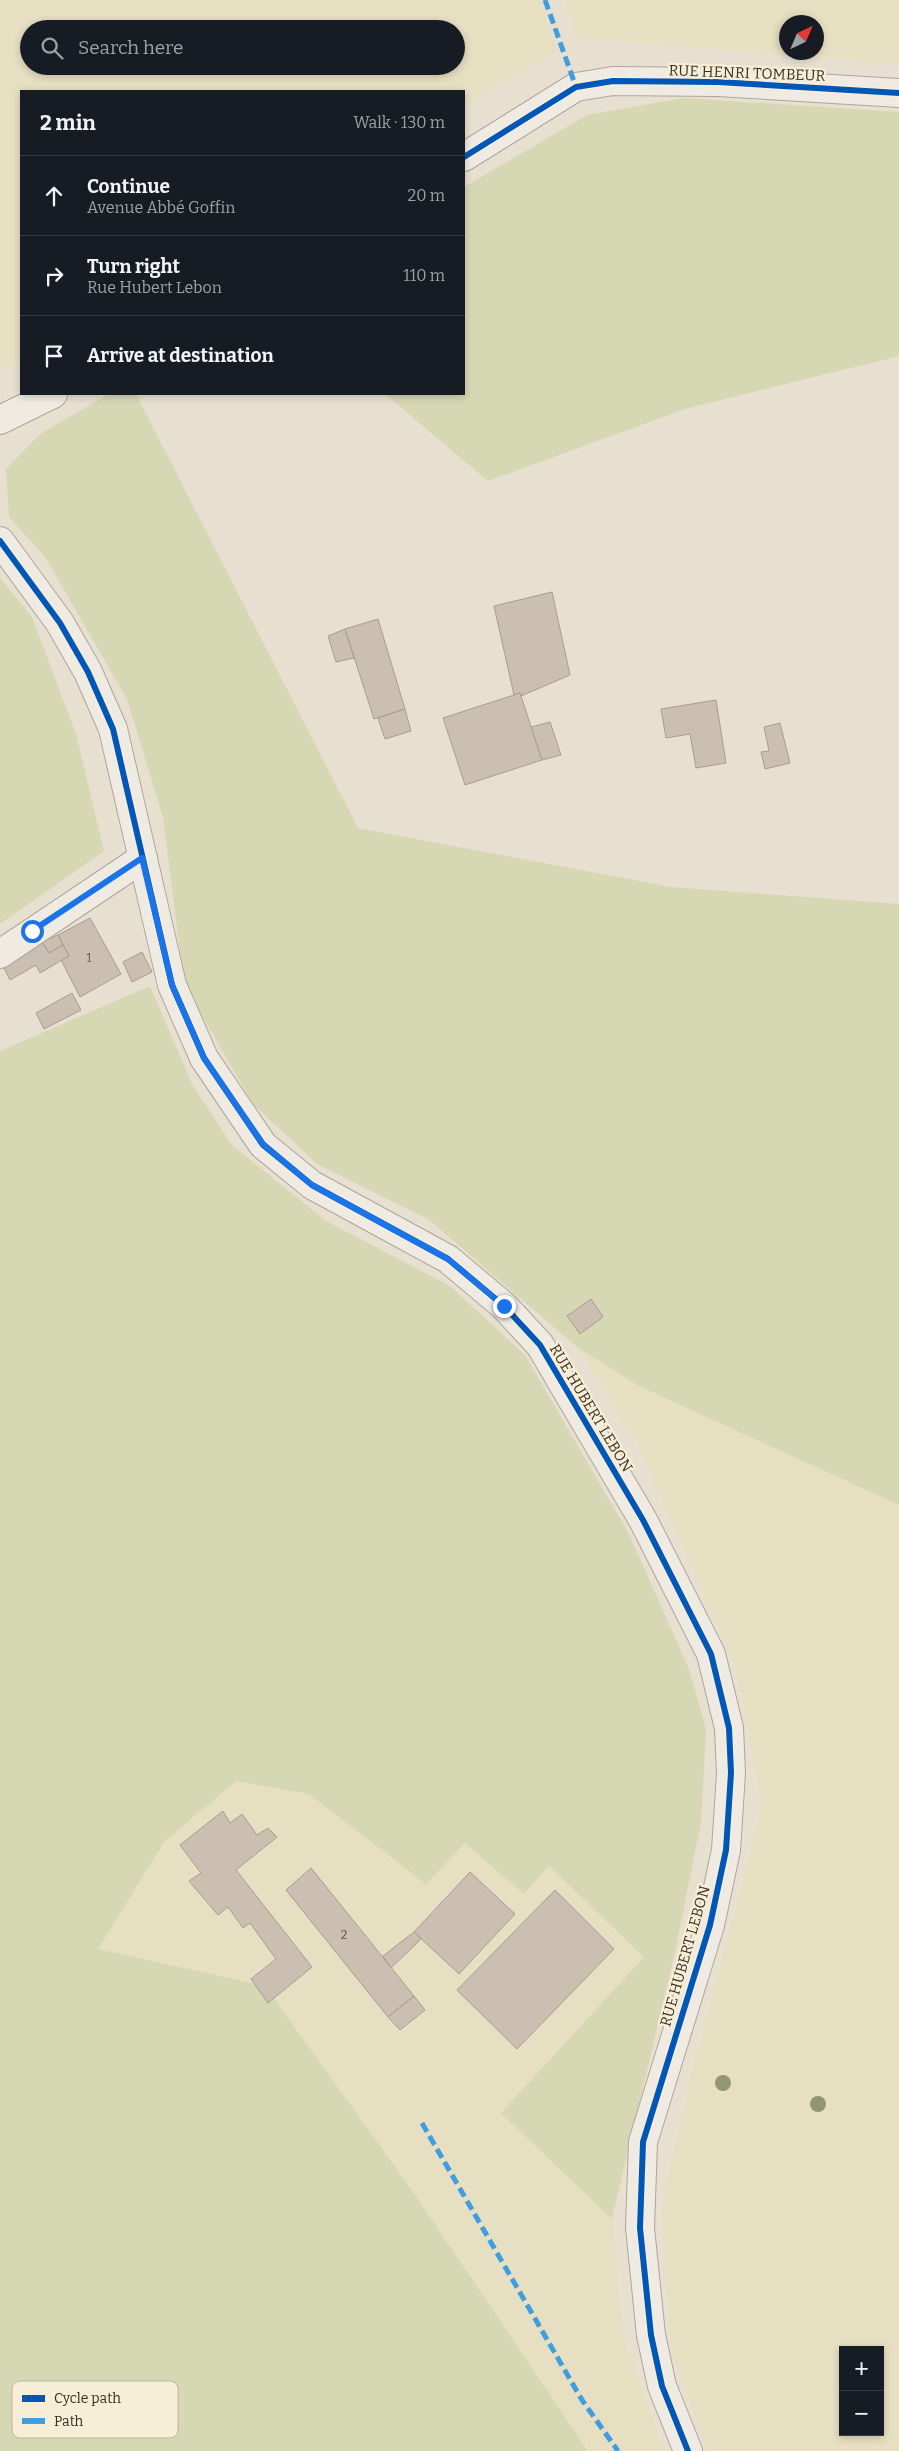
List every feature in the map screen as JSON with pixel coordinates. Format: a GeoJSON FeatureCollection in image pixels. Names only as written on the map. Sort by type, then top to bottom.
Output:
{"type":"FeatureCollection","features":[{"type":"Feature","properties":{"kind":"street","name":"RUE HENRI TOMBEUR"},"geometry":{"type":"LineString","coordinates":[[465,156],[576,87],[613,81],[718,82],[899,93]]}},
{"type":"Feature","properties":{"kind":"street"},"geometry":{"type":"LineString","coordinates":[[0,420],[51,395]]}},
{"type":"Feature","properties":{"kind":"street","name":"RUE HUBERT LEBON"},"geometry":{"type":"LineString","coordinates":[[0,541],[60,623],[88,672],[113,729],[172,985],[204,1058],[263,1144],[312,1185],[448,1259],[504,1306],[540,1346],[643,1520],[711,1654],[729,1728],[731,1773],[726,1850],[710,1925],[643,2142],[640,2228],[651,2335],[662,2386],[688,2451]]}},
{"type":"Feature","properties":{"kind":"street"},"geometry":{"type":"LineString","coordinates":[[0,954],[142,858]]}},
{"type":"Feature","properties":{"kind":"shaded area"},"geometry":{"type":"Polygon","coordinates":[[[0,0],[540,0],[557,51],[465,103],[465,90],[20,90],[20,359],[0,371],[0,0]]]}},
{"type":"Feature","properties":{"kind":"shaded area"},"geometry":{"type":"Polygon","coordinates":[[[565,0],[899,0],[899,64],[824,58],[824,15],[779,15],[779,54],[579,38],[565,0]]]}},
{"type":"Feature","properties":{"kind":"shaded area"},"geometry":{"type":"Polygon","coordinates":[[[577,1347],[639,1386],[899,1505],[899,2451],[708,2451],[671,2349],[661,2208],[692,2072],[762,1807],[736,1668],[634,1436],[577,1347]]]}},
{"type":"Feature","properties":{"kind":"shaded area"},"geometry":{"type":"Polygon","coordinates":[[[236,1781],[309,1794],[426,1884],[465,1842],[524,1894],[548,1866],[645,1956],[501,2113],[612,2219],[623,2337],[664,2451],[588,2451],[413,2192],[265,1987],[98,1949],[164,1842],[236,1781]]]}},
{"type":"Feature","properties":{"kind":"green space"},"geometry":{"type":"Polygon","coordinates":[[[683,98],[899,112],[899,356],[688,408],[488,481],[386,395],[465,395],[465,186],[587,115],[683,98]]]}},
{"type":"Feature","properties":{"kind":"green space"},"geometry":{"type":"Polygon","coordinates":[[[107,395],[137,395],[358,828],[671,887],[899,904],[899,1505],[639,1386],[577,1347],[428,1219],[317,1164],[253,1104],[184,984],[163,817],[127,699],[45,557],[9,517],[6,469],[40,434],[107,395]]]}},
{"type":"Feature","properties":{"kind":"green space"},"geometry":{"type":"Polygon","coordinates":[[[0,578],[32,617],[76,734],[104,851],[0,924],[0,578]]]}},
{"type":"Feature","properties":{"kind":"green space"},"geometry":{"type":"Polygon","coordinates":[[[150,986],[192,1084],[232,1145],[326,1221],[450,1286],[525,1355],[629,1534],[689,1669],[706,1729],[701,1822],[675,1952],[612,2219],[501,2113],[644,1957],[549,1866],[524,1894],[465,1843],[426,1884],[309,1794],[236,1781],[164,1842],[98,1949],[265,1986],[413,2192],[588,2451],[0,2451],[0,1051],[150,986]]]}},
{"type":"Feature","properties":{"kind":"building"},"geometry":{"type":"Polygon","coordinates":[[[552,592],[570,675],[521,696],[520,693],[514,695],[494,606],[552,592]]]}},
{"type":"Feature","properties":{"kind":"building"},"geometry":{"type":"Polygon","coordinates":[[[378,619],[405,709],[374,719],[345,629],[378,619]]]}},
{"type":"Feature","properties":{"kind":"building"},"geometry":{"type":"Polygon","coordinates":[[[345,629],[354,658],[336,662],[328,636],[345,629]]]}},
{"type":"Feature","properties":{"kind":"building"},"geometry":{"type":"Polygon","coordinates":[[[520,693],[542,760],[465,785],[443,718],[520,693]]]}},
{"type":"Feature","properties":{"kind":"building"},"geometry":{"type":"Polygon","coordinates":[[[716,700],[726,763],[696,768],[690,734],[666,738],[661,709],[716,700]]]}},
{"type":"Feature","properties":{"kind":"building"},"geometry":{"type":"Polygon","coordinates":[[[405,709],[411,731],[385,739],[378,718],[405,709]]]}},
{"type":"Feature","properties":{"kind":"building"},"geometry":{"type":"Polygon","coordinates":[[[550,722],[561,755],[542,760],[531,727],[550,722]]]}},
{"type":"Feature","properties":{"kind":"building"},"geometry":{"type":"Polygon","coordinates":[[[780,723],[790,763],[765,769],[761,752],[769,751],[764,727],[780,723]]]}},
{"type":"Feature","properties":{"kind":"building"},"geometry":{"type":"Polygon","coordinates":[[[90,918],[121,974],[80,997],[61,960],[69,956],[58,935],[90,918]]]}},
{"type":"Feature","properties":{"kind":"building"},"geometry":{"type":"Polygon","coordinates":[[[58,935],[63,945],[49,953],[42,942],[58,935]]]}},
{"type":"Feature","properties":{"kind":"building"},"geometry":{"type":"Polygon","coordinates":[[[42,942],[49,953],[63,945],[69,956],[40,973],[36,965],[10,980],[2,964],[42,942]]]}},
{"type":"Feature","properties":{"kind":"building"},"geometry":{"type":"Polygon","coordinates":[[[142,952],[152,972],[132,982],[123,962],[142,952]]]}},
{"type":"Feature","properties":{"kind":"building"},"geometry":{"type":"Polygon","coordinates":[[[72,993],[81,1010],[44,1029],[36,1013],[72,993]]]}},
{"type":"Feature","properties":{"kind":"building"},"geometry":{"type":"Polygon","coordinates":[[[591,1299],[603,1317],[580,1334],[567,1316],[591,1299]]]}},
{"type":"Feature","properties":{"kind":"building"},"geometry":{"type":"Polygon","coordinates":[[[223,1811],[230,1823],[242,1814],[257,1835],[268,1828],[277,1837],[236,1870],[312,1967],[268,2003],[251,1979],[276,1959],[250,1923],[243,1928],[228,1907],[218,1915],[189,1881],[201,1873],[180,1845],[223,1811]]]}},
{"type":"Feature","properties":{"kind":"building"},"geometry":{"type":"Polygon","coordinates":[[[311,1868],[414,1996],[388,2017],[286,1890],[311,1868]]]}},
{"type":"Feature","properties":{"kind":"building"},"geometry":{"type":"Polygon","coordinates":[[[470,1872],[515,1914],[459,1974],[414,1932],[470,1872]]]}},
{"type":"Feature","properties":{"kind":"building"},"geometry":{"type":"Polygon","coordinates":[[[555,1890],[614,1949],[517,2049],[457,1990],[555,1890]]]}},
{"type":"Feature","properties":{"kind":"building"},"geometry":{"type":"Polygon","coordinates":[[[414,1932],[421,1939],[391,1968],[383,1956],[414,1932]]]}},
{"type":"Feature","properties":{"kind":"building"},"geometry":{"type":"Polygon","coordinates":[[[414,1996],[425,2010],[400,2030],[388,2017],[414,1996]]]}},
{"type":"Feature","properties":{"kind":"marked path"},"geometry":{"type":"LineString","coordinates":[[545,0],[576,87]]}},
{"type":"Feature","properties":{"kind":"marked path"},"geometry":{"type":"LineString","coordinates":[[422,2123],[582,2400],[618,2451]]}},
{"type":"Feature","properties":{"kind":"cycle path"},"geometry":{"type":"LineString","coordinates":[[465,156],[576,87],[613,81],[718,82],[899,93]]}},
{"type":"Feature","properties":{"kind":"cycle path"},"geometry":{"type":"LineString","coordinates":[[0,541],[60,623],[88,672],[113,729],[172,985],[204,1058],[263,1145],[312,1185],[448,1259],[504,1306],[540,1345],[643,1520],[711,1654],[729,1728],[731,1773],[726,1850],[710,1925],[643,2142],[640,2228],[651,2335],[662,2386],[688,2451]]}},
{"type":"Feature","properties":{"kind":"route"},"geometry":{"type":"LineString","coordinates":[[32,931],[142,858],[172,985],[204,1058],[263,1144],[312,1185],[448,1259],[504,1306]]}}]}
